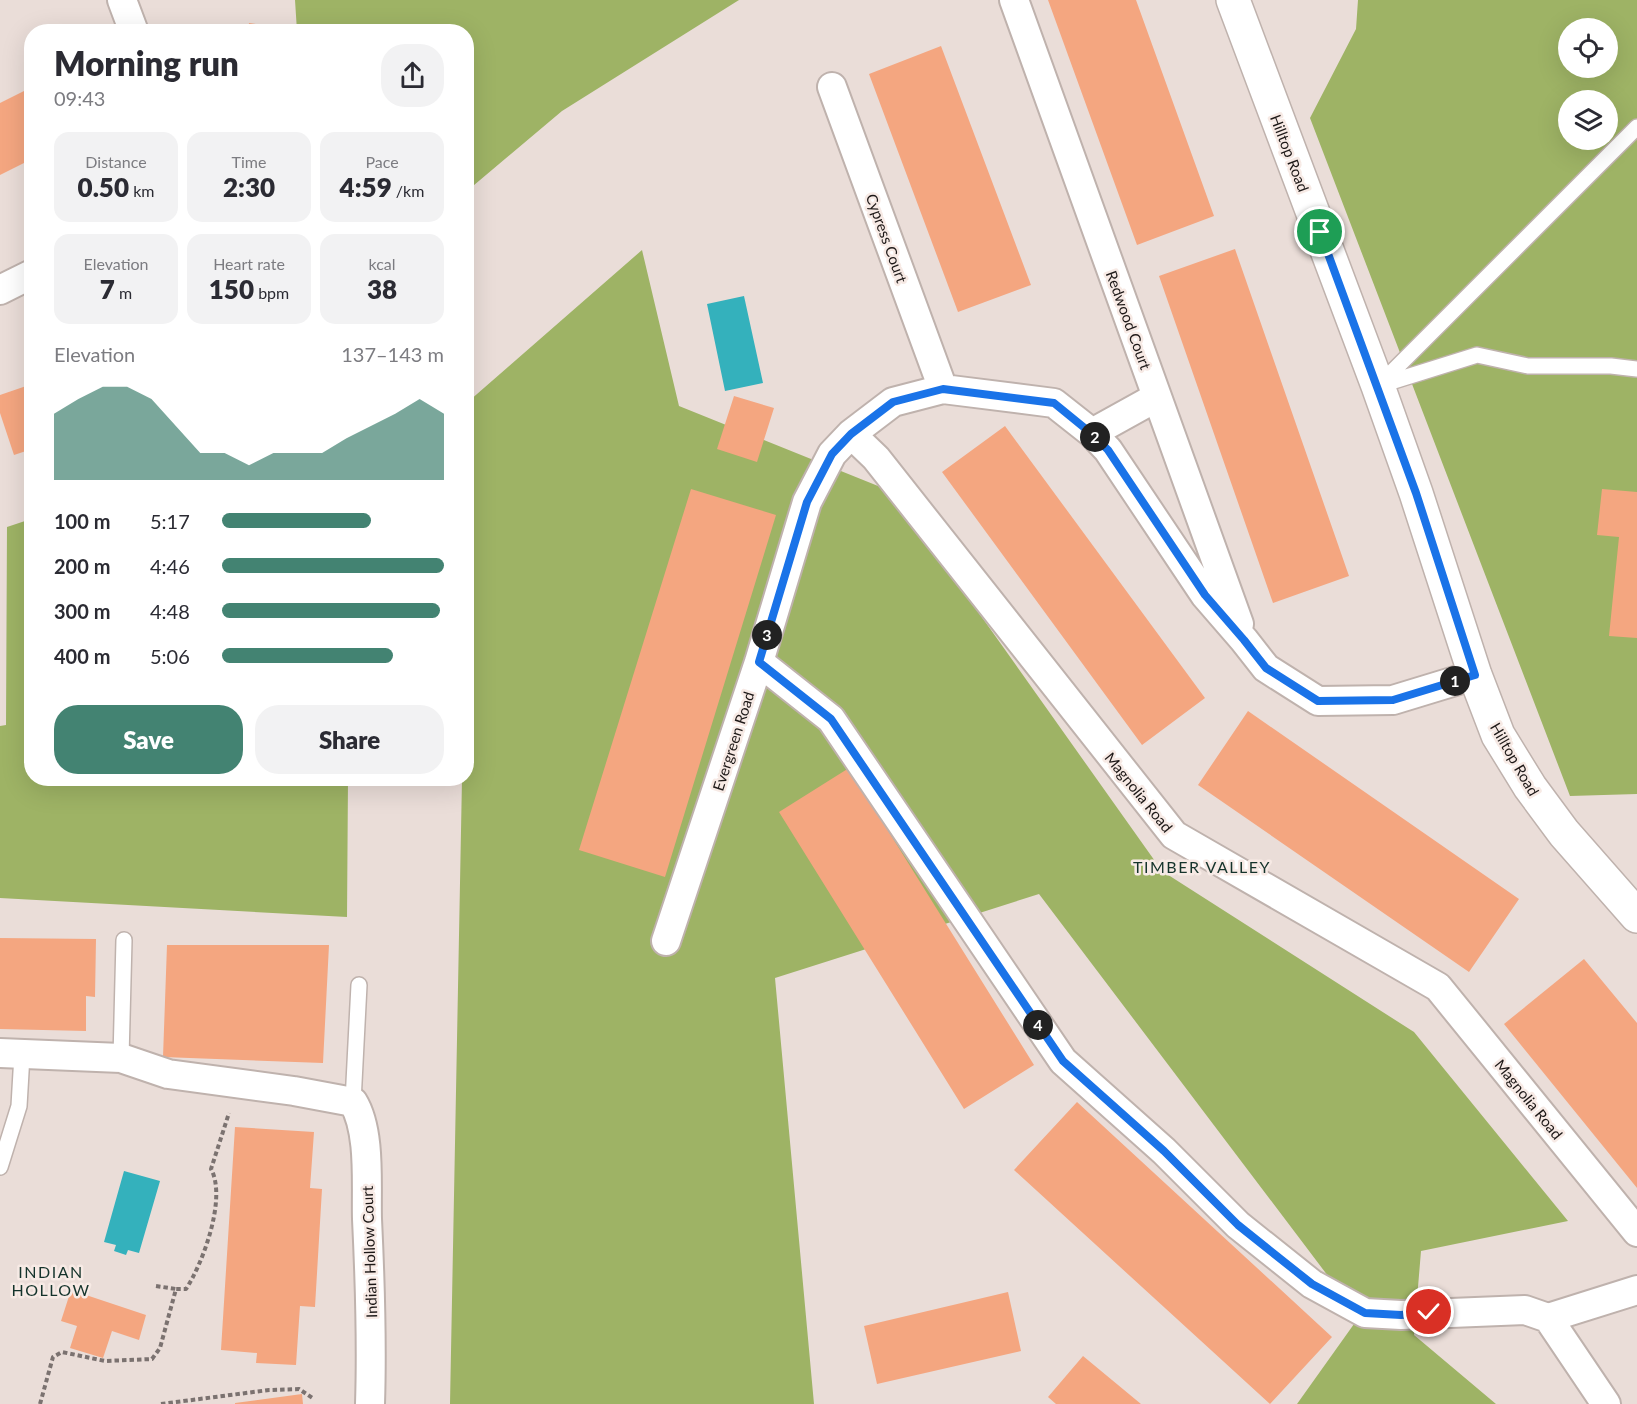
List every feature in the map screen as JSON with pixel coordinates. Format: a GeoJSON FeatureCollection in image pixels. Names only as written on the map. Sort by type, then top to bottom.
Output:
{"type":"FeatureCollection","features":[{"type":"Feature","properties":{"kind":"street"},"geometry":{"type":"LineString","coordinates":[[122,0],[131,24]]}},
{"type":"Feature","properties":{"kind":"street","name":"Redwood Court"},"geometry":{"type":"LineString","coordinates":[[1014,0],[1244,640]]}},
{"type":"Feature","properties":{"kind":"street","name":"Hilltop Road"},"geometry":{"type":"LineString","coordinates":[[1233,0],[1378,386],[1416,493],[1475,675],[1498,735],[1530,787],[1564,833],[1637,916]]}},
{"type":"Feature","properties":{"kind":"street","name":"Cypress Court"},"geometry":{"type":"LineString","coordinates":[[832,87],[943,389]]}},
{"type":"Feature","properties":{"kind":"street"},"geometry":{"type":"LineString","coordinates":[[0,290],[24,278]]}},
{"type":"Feature","properties":{"kind":"street","name":"Evergreen Road"},"geometry":{"type":"LineString","coordinates":[[666,941],[759,662],[807,502],[832,454],[851,434],[893,402],[943,389],[1054,403],[1108,450],[1205,595],[1266,668],[1318,701],[1393,700],[1475,675]]}},
{"type":"Feature","properties":{"kind":"street"},"geometry":{"type":"LineString","coordinates":[[1092,434],[1157,397]]}},
{"type":"Feature","properties":{"kind":"street","name":"Magnolia Road"},"geometry":{"type":"LineString","coordinates":[[851,434],[876,458],[1174,835],[1438,987],[1637,1232]]}},
{"type":"Feature","properties":{"kind":"street"},"geometry":{"type":"LineString","coordinates":[[759,662],[831,719],[1063,1061],[1164,1151],[1238,1225],[1281,1262],[1312,1284],[1365,1313],[1401,1315],[1525,1310],[1548,1318],[1637,1290]]}},
{"type":"Feature","properties":{"kind":"street"},"geometry":{"type":"LineString","coordinates":[[11,1054],[121,1058],[168,1074],[353,1102]]}},
{"type":"Feature","properties":{"kind":"street","name":"Indian Hollow Court"},"geometry":{"type":"LineString","coordinates":[[353,1102],[360,1113],[365,1151],[372,1353],[370,1404]]}},
{"type":"Feature","properties":{"kind":"street"},"geometry":{"type":"LineString","coordinates":[[1548,1318],[1606,1404]]}},
{"type":"Feature","properties":{"kind":"lane"},"geometry":{"type":"LineString","coordinates":[[1378,386],[1637,127]]}},
{"type":"Feature","properties":{"kind":"lane"},"geometry":{"type":"LineString","coordinates":[[1378,386],[1478,355],[1528,366],[1611,366],[1637,369]]}},
{"type":"Feature","properties":{"kind":"lane"},"geometry":{"type":"LineString","coordinates":[[121,1058],[124,940]]}},
{"type":"Feature","properties":{"kind":"lane","name":"Indian Hollow Court"},"geometry":{"type":"LineString","coordinates":[[353,1102],[359,985]]}},
{"type":"Feature","properties":{"kind":"lane"},"geometry":{"type":"LineString","coordinates":[[0,1167],[19,1106],[11,1054]]}},
{"type":"Feature","properties":{"kind":"path"},"geometry":{"type":"LineString","coordinates":[[156,1286],[186,1289],[194,1277],[207,1240],[218,1193],[211,1169],[239,1084]]}},
{"type":"Feature","properties":{"kind":"path"},"geometry":{"type":"LineString","coordinates":[[40,1404],[53,1357],[62,1352],[105,1361],[152,1359],[160,1348],[176,1289]]}},
{"type":"Feature","properties":{"kind":"path"},"geometry":{"type":"LineString","coordinates":[[161,1404],[289,1389],[299,1389],[314,1399]]}},
{"type":"Feature","properties":{"kind":"green space"},"geometry":{"type":"Polygon","coordinates":[[[295,0],[739,0],[562,111],[474,185],[474,24],[297,24],[295,0]]]}},
{"type":"Feature","properties":{"kind":"green space"},"geometry":{"type":"Polygon","coordinates":[[[1358,0],[1637,0],[1637,794],[1570,796],[1310,118],[1356,29],[1358,0]]]}},
{"type":"Feature","properties":{"kind":"green space"},"geometry":{"type":"Polygon","coordinates":[[[642,250],[679,406],[893,492],[1162,871],[1414,1032],[1568,1221],[1421,1251],[1414,1335],[1496,1404],[1297,1404],[1359,1317],[1039,894],[775,978],[814,1404],[450,1404],[462,786],[474,786],[474,397],[642,250]]]}},
{"type":"Feature","properties":{"kind":"green space"},"geometry":{"type":"Polygon","coordinates":[[[24,521],[24,786],[348,786],[347,917],[0,898],[0,726],[6,725],[7,527],[24,521]]]}},
{"type":"Feature","properties":{"kind":"water"},"geometry":{"type":"Polygon","coordinates":[[[744,296],[763,383],[725,391],[707,304],[744,296]]]}},
{"type":"Feature","properties":{"kind":"water"},"geometry":{"type":"Polygon","coordinates":[[[124,1171],[160,1181],[139,1253],[128,1250],[126,1255],[114,1251],[116,1245],[104,1242],[124,1171]]]}},
{"type":"Feature","properties":{"kind":"building"},"geometry":{"type":"Polygon","coordinates":[[[1048,0],[1136,0],[1214,216],[1137,245],[1048,0]]]}},
{"type":"Feature","properties":{"kind":"building"},"geometry":{"type":"Polygon","coordinates":[[[941,46],[1031,285],[958,312],[869,74],[941,46]]]}},
{"type":"Feature","properties":{"kind":"building"},"geometry":{"type":"Polygon","coordinates":[[[24,91],[24,163],[0,175],[0,103],[24,91]]]}},
{"type":"Feature","properties":{"kind":"building"},"geometry":{"type":"Polygon","coordinates":[[[1235,249],[1349,576],[1273,603],[1159,276],[1235,249]]]}},
{"type":"Feature","properties":{"kind":"building"},"geometry":{"type":"Polygon","coordinates":[[[24,387],[24,452],[14,455],[0,413],[0,395],[24,387]]]}},
{"type":"Feature","properties":{"kind":"building"},"geometry":{"type":"Polygon","coordinates":[[[734,396],[774,408],[757,462],[717,449],[734,396]]]}},
{"type":"Feature","properties":{"kind":"building"},"geometry":{"type":"Polygon","coordinates":[[[1005,426],[1205,698],[1142,745],[942,472],[1005,426]]]}},
{"type":"Feature","properties":{"kind":"building"},"geometry":{"type":"Polygon","coordinates":[[[691,489],[776,515],[665,877],[579,850],[691,489]]]}},
{"type":"Feature","properties":{"kind":"building"},"geometry":{"type":"Polygon","coordinates":[[[1602,489],[1637,492],[1637,638],[1609,636],[1619,537],[1597,535],[1602,489]]]}},
{"type":"Feature","properties":{"kind":"building"},"geometry":{"type":"Polygon","coordinates":[[[1248,711],[1519,899],[1469,972],[1198,785],[1248,711]]]}},
{"type":"Feature","properties":{"kind":"building"},"geometry":{"type":"Polygon","coordinates":[[[849,768],[1034,1065],[964,1109],[779,812],[849,768]]]}},
{"type":"Feature","properties":{"kind":"building"},"geometry":{"type":"Polygon","coordinates":[[[0,938],[96,939],[95,997],[86,996],[86,1031],[0,1029],[0,938]]]}},
{"type":"Feature","properties":{"kind":"building"},"geometry":{"type":"Polygon","coordinates":[[[167,945],[329,945],[323,1063],[163,1057],[167,945]]]}},
{"type":"Feature","properties":{"kind":"building"},"geometry":{"type":"Polygon","coordinates":[[[1584,959],[1637,1023],[1637,1188],[1504,1024],[1584,959]]]}},
{"type":"Feature","properties":{"kind":"building"},"geometry":{"type":"Polygon","coordinates":[[[1077,1102],[1332,1337],[1270,1404],[1014,1170],[1077,1102]]]}},
{"type":"Feature","properties":{"kind":"building"},"geometry":{"type":"Polygon","coordinates":[[[235,1127],[314,1132],[310,1188],[322,1189],[315,1307],[300,1306],[296,1365],[256,1363],[257,1353],[221,1350],[235,1127]]]}},
{"type":"Feature","properties":{"kind":"building"},"geometry":{"type":"Polygon","coordinates":[[[71,1290],[146,1315],[139,1340],[112,1331],[103,1358],[70,1348],[77,1326],[61,1321],[71,1290]]]}},
{"type":"Feature","properties":{"kind":"building"},"geometry":{"type":"Polygon","coordinates":[[[1008,1292],[1021,1351],[877,1384],[864,1326],[1008,1292]]]}},
{"type":"Feature","properties":{"kind":"building"},"geometry":{"type":"Polygon","coordinates":[[[1083,1356],[1141,1404],[1056,1404],[1048,1397],[1083,1356]]]}},
{"type":"Feature","properties":{"kind":"building"},"geometry":{"type":"Polygon","coordinates":[[[302,1394],[303,1404],[235,1404],[235,1403],[302,1394]]]}},
{"type":"Feature","properties":{"kind":"district","name":"TIMBER VALLEY"},"geometry":{"type":"Point","coordinates":[1202,866]}},
{"type":"Feature","properties":{"kind":"district","name":"INDIAN HOLLOW"},"geometry":{"type":"Point","coordinates":[51,1280]}},
{"type":"Feature","properties":{"kind":"route"},"geometry":{"type":"LineString","coordinates":[[1320,232],[1416,493],[1475,675],[1393,700],[1318,701],[1266,668],[1205,595],[1108,450],[1092,434],[1054,403],[943,389],[893,402],[851,434],[832,454],[807,502],[759,662],[831,719],[1063,1061],[1164,1151],[1238,1225],[1281,1262],[1312,1284],[1365,1313],[1401,1315],[1429,1312]]}}]}
